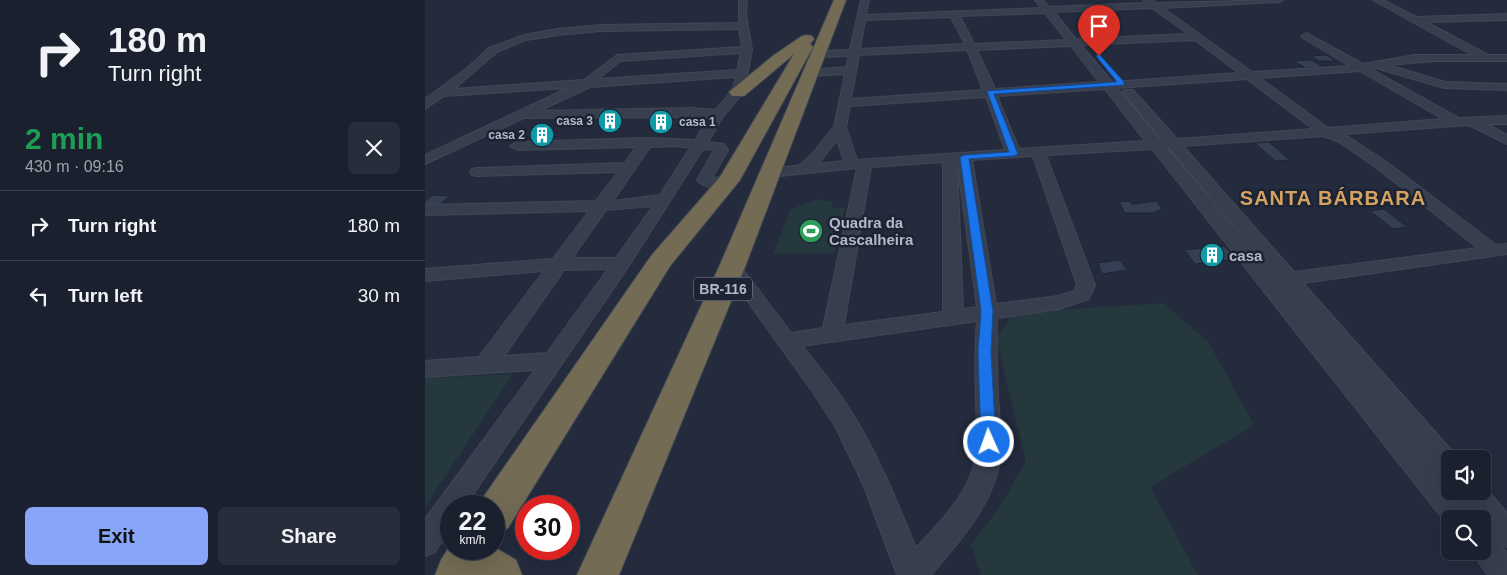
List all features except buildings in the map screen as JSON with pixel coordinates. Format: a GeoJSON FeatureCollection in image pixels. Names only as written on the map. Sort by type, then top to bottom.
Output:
{"type":"FeatureCollection","features":[{"type":"Feature","properties":{"kind":"highway"},"geometry":{"type":"LineString","coordinates":[[505,498],[660,262],[729,180],[814,54],[826,0]]}},
{"type":"Feature","properties":{"kind":"highway","name":"BR-116"},"geometry":{"type":"LineString","coordinates":[[593,571],[732,267],[770,173],[814,54],[850,9]]}},
{"type":"Feature","properties":{"kind":"highway"},"geometry":{"type":"LineString","coordinates":[[742,73],[763,71],[814,54]]}},
{"type":"Feature","properties":{"kind":"highway"},"geometry":{"type":"LineString","coordinates":[[738,92],[763,71]]}},
{"type":"Feature","properties":{"kind":"street"},"geometry":{"type":"LineString","coordinates":[[425,542],[622,263],[700,145],[718,114],[738,92],[747,50],[747,40],[743,26],[743,0]]}},
{"type":"Feature","properties":{"kind":"street"},"geometry":{"type":"LineString","coordinates":[[850,9],[865,0]]}},
{"type":"Feature","properties":{"kind":"street"},"geometry":{"type":"LineString","coordinates":[[850,9],[954,14],[1049,5],[1279,0]]}},
{"type":"Feature","properties":{"kind":"street"},"geometry":{"type":"LineString","coordinates":[[1377,0],[1507,70]]}},
{"type":"Feature","properties":{"kind":"street"},"geometry":{"type":"LineString","coordinates":[[1151,3],[1324,131],[1344,139],[1501,251]]}},
{"type":"Feature","properties":{"kind":"street"},"geometry":{"type":"LineString","coordinates":[[1049,5],[1115,84],[1174,143],[1441,456]]}},
{"type":"Feature","properties":{"kind":"street"},"geometry":{"type":"LineString","coordinates":[[805,169],[818,156],[840,127],[854,53],[850,9]]}},
{"type":"Feature","properties":{"kind":"street"},"geometry":{"type":"LineString","coordinates":[[954,14],[978,61],[1014,154]]}},
{"type":"Feature","properties":{"kind":"street"},"geometry":{"type":"LineString","coordinates":[[1415,20],[1507,17]]}},
{"type":"Feature","properties":{"kind":"street"},"geometry":{"type":"LineString","coordinates":[[1485,18],[1507,28]]}},
{"type":"Feature","properties":{"kind":"street"},"geometry":{"type":"LineString","coordinates":[[425,105],[493,50],[540,34],[601,28],[743,26]]}},
{"type":"Feature","properties":{"kind":"street"},"geometry":{"type":"LineString","coordinates":[[1306,36],[1457,122]]}},
{"type":"Feature","properties":{"kind":"street"},"geometry":{"type":"LineString","coordinates":[[814,54],[1196,37]]}},
{"type":"Feature","properties":{"kind":"street"},"geometry":{"type":"LineString","coordinates":[[425,160],[586,84],[615,60],[622,57],[747,50]]}},
{"type":"Feature","properties":{"kind":"street"},"geometry":{"type":"LineString","coordinates":[[814,54],[850,70]]}},
{"type":"Feature","properties":{"kind":"street"},"geometry":{"type":"LineString","coordinates":[[844,103],[1362,68],[1404,59],[1507,58]]}},
{"type":"Feature","properties":{"kind":"street"},"geometry":{"type":"LineString","coordinates":[[1374,64],[1445,85],[1507,87]]}},
{"type":"Feature","properties":{"kind":"street"},"geometry":{"type":"LineString","coordinates":[[442,92],[742,73]]}},
{"type":"Feature","properties":{"kind":"street"},"geometry":{"type":"LineString","coordinates":[[1115,84],[1155,144],[1453,510]]}},
{"type":"Feature","properties":{"kind":"street"},"geometry":{"type":"LineString","coordinates":[[521,115],[684,112],[718,114]]}},
{"type":"Feature","properties":{"kind":"street"},"geometry":{"type":"LineString","coordinates":[[770,173],[859,164],[1507,120]]}},
{"type":"Feature","properties":{"kind":"street"},"geometry":{"type":"LineString","coordinates":[[1471,121],[1507,140]]}},
{"type":"Feature","properties":{"kind":"street"},"geometry":{"type":"LineString","coordinates":[[832,332],[859,164],[840,127]]}},
{"type":"Feature","properties":{"kind":"street"},"geometry":{"type":"LineString","coordinates":[[517,146],[647,142],[719,147],[721,150],[705,175],[704,180],[711,183],[729,180]]}},
{"type":"Feature","properties":{"kind":"street"},"geometry":{"type":"LineString","coordinates":[[485,366],[647,142]]}},
{"type":"Feature","properties":{"kind":"street"},"geometry":{"type":"LineString","coordinates":[[786,341],[832,332],[953,318],[987,311],[1078,298],[1086,285],[1038,152]]}},
{"type":"Feature","properties":{"kind":"street"},"geometry":{"type":"LineString","coordinates":[[732,267],[786,341],[828,394],[850,430],[871,473],[912,575],[960,517],[984,474],[989,442],[985,352],[987,311],[957,157]]}},
{"type":"Feature","properties":{"kind":"street"},"geometry":{"type":"LineString","coordinates":[[953,318],[957,157]]}},
{"type":"Feature","properties":{"kind":"street"},"geometry":{"type":"LineString","coordinates":[[477,172],[629,167]]}},
{"type":"Feature","properties":{"kind":"street"},"geometry":{"type":"LineString","coordinates":[[425,210],[643,204],[665,198]]}},
{"type":"Feature","properties":{"kind":"street"},"geometry":{"type":"LineString","coordinates":[[1204,204],[1223,201]]}},
{"type":"Feature","properties":{"kind":"street"},"geometry":{"type":"LineString","coordinates":[[1267,281],[1501,251]]}},
{"type":"Feature","properties":{"kind":"street"},"geometry":{"type":"LineString","coordinates":[[425,275],[557,264],[622,263]]}},
{"type":"Feature","properties":{"kind":"street"},"geometry":{"type":"LineString","coordinates":[[425,369],[551,361]]}},
{"type":"Feature","properties":{"kind":"street"},"geometry":{"type":"LineString","coordinates":[[1479,500],[1507,534]]}},
{"type":"Feature","properties":{"kind":"street"},"geometry":{"type":"LineString","coordinates":[[1491,556],[1507,575]]}},
{"type":"Feature","properties":{"kind":"shaded area","name":"Quadra da Cascalheira"},"geometry":{"type":"Polygon","coordinates":[[[818,199],[833,202],[832,207],[845,208],[834,253],[773,254],[791,209],[818,199]]]}},
{"type":"Feature","properties":{"kind":"shaded area"},"geometry":{"type":"Polygon","coordinates":[[[1164,303],[1209,343],[1254,425],[1150,487],[1198,575],[981,575],[971,544],[998,510],[1026,461],[996,338],[1014,313],[1164,303]]]}},
{"type":"Feature","properties":{"kind":"shaded area"},"geometry":{"type":"Polygon","coordinates":[[[513,374],[425,507],[425,378],[513,374]]]}},
{"type":"Feature","properties":{"kind":"place","name":"casa 3"},"geometry":{"type":"Point","coordinates":[610,121]}},
{"type":"Feature","properties":{"kind":"place","name":"casa 1"},"geometry":{"type":"Point","coordinates":[661,122]}},
{"type":"Feature","properties":{"kind":"place","name":"casa 2"},"geometry":{"type":"Point","coordinates":[542,135]}},
{"type":"Feature","properties":{"kind":"place","name":"Quadra da Cascalheira"},"geometry":{"type":"Point","coordinates":[811,231]}},
{"type":"Feature","properties":{"kind":"place","name":"casa"},"geometry":{"type":"Point","coordinates":[1212,255]}},
{"type":"Feature","properties":{"kind":"district","name":"SANTA BÁRBARA"},"geometry":{"type":"Point","coordinates":[1333,198]}},
{"type":"Feature","properties":{"kind":"route"},"geometry":{"type":"LineString","coordinates":[[989,442],[985,352],[987,311],[964,157],[1014,154],[990,93],[1122,84],[1099,56]]}}]}
